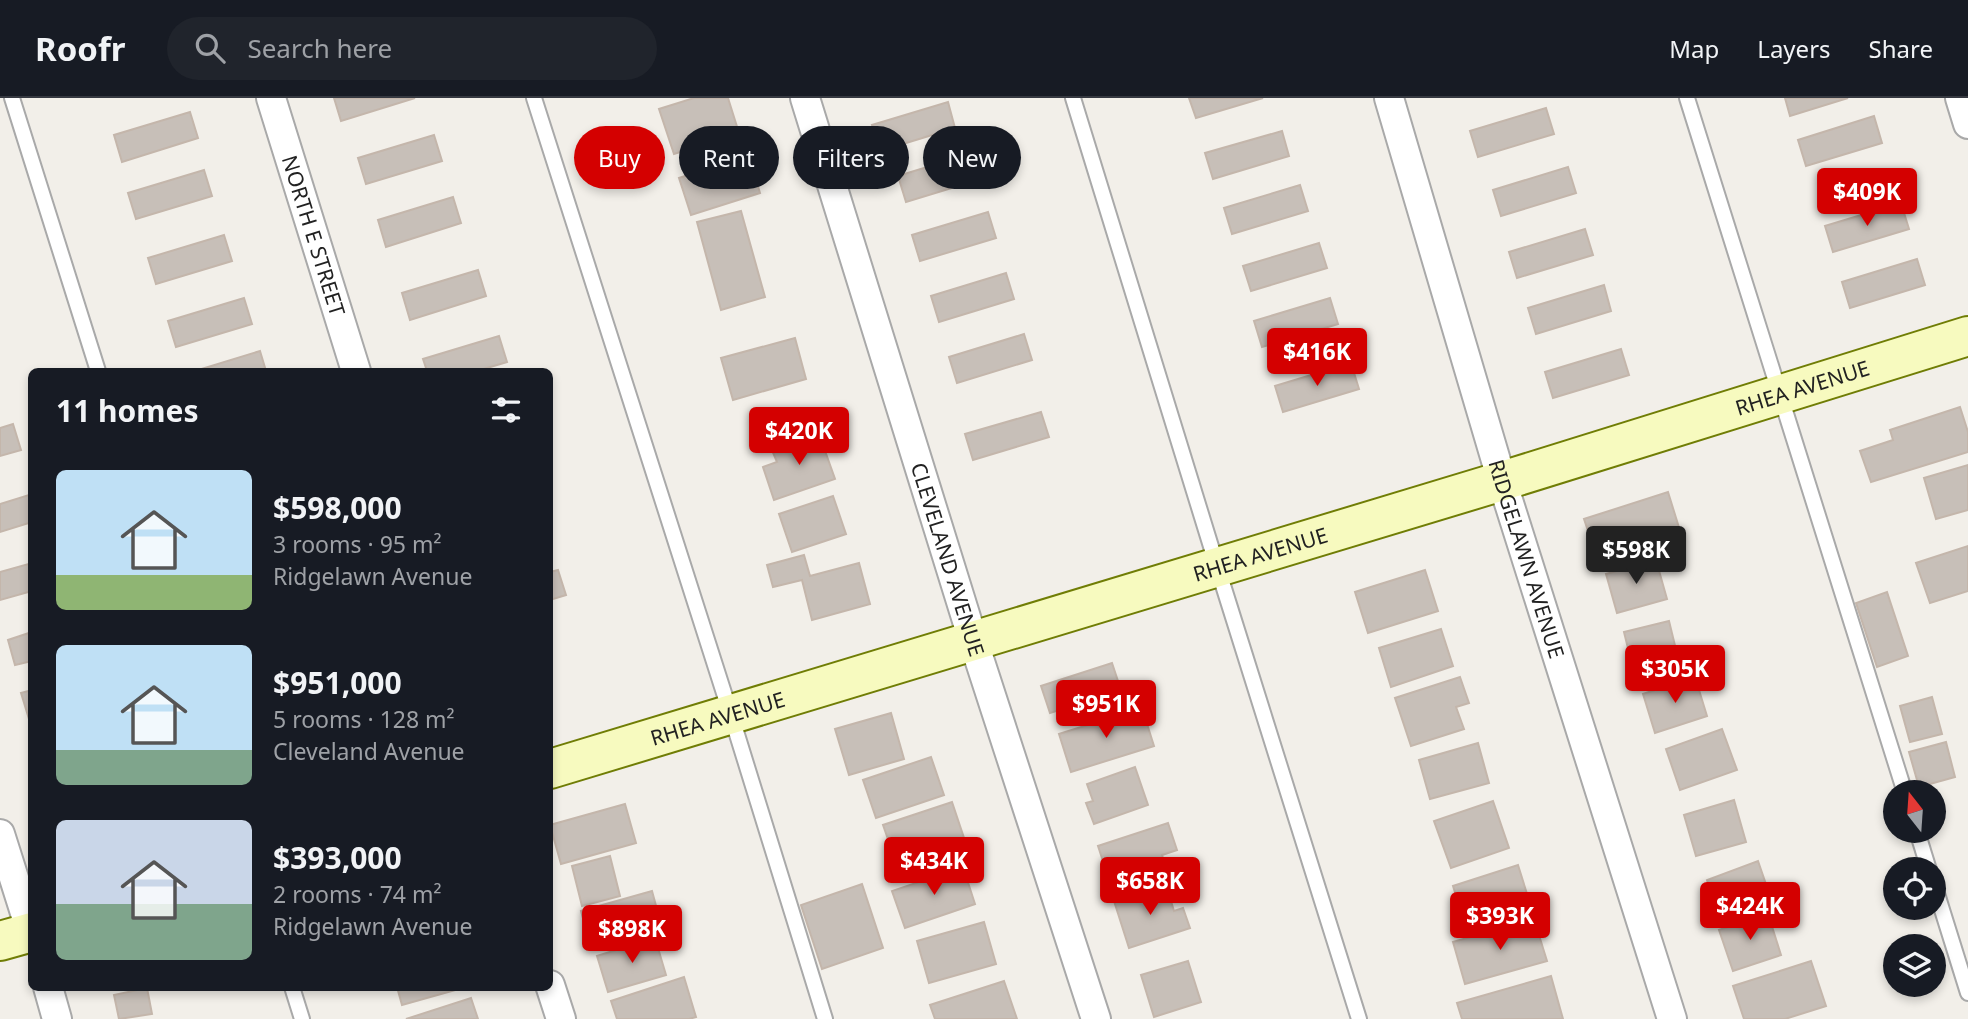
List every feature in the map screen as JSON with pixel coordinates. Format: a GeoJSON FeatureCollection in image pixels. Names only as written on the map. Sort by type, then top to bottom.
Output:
{"type":"FeatureCollection","features":[{"type":"Feature","properties":{"kind":"street","name":"NORTH E STREET"},"geometry":{"type":"LineString","coordinates":[[271,98],[355,368]]}},
{"type":"Feature","properties":{"kind":"street","name":"CLEVELAND AVENUE"},"geometry":{"type":"LineString","coordinates":[[805,98],[973,640],[1096,1019]]}},
{"type":"Feature","properties":{"kind":"street","name":"RIDGELAWN AVENUE"},"geometry":{"type":"LineString","coordinates":[[1390,98],[1502,481],[1672,1019]]}},
{"type":"Feature","properties":{"kind":"street"},"geometry":{"type":"LineString","coordinates":[[1960,98],[1968,124]]}},
{"type":"Feature","properties":{"kind":"street","name":"RHEA AVENUE"},"geometry":{"type":"LineString","coordinates":[[553,768],[1502,481],[1968,335]]}},
{"type":"Feature","properties":{"kind":"street"},"geometry":{"type":"LineString","coordinates":[[0,834],[23,935]]}},
{"type":"Feature","properties":{"kind":"street"},"geometry":{"type":"LineString","coordinates":[[49,991],[57,1019]]}},
{"type":"Feature","properties":{"kind":"street"},"geometry":{"type":"LineString","coordinates":[[552,991],[561,1019]]}},
{"type":"Feature","properties":{"kind":"lane"},"geometry":{"type":"LineString","coordinates":[[12,98],[97,368]]}},
{"type":"Feature","properties":{"kind":"lane"},"geometry":{"type":"LineString","coordinates":[[534,98],[825,1019]]}},
{"type":"Feature","properties":{"kind":"lane"},"geometry":{"type":"LineString","coordinates":[[1073,98],[1359,1019]]}},
{"type":"Feature","properties":{"kind":"lane"},"geometry":{"type":"LineString","coordinates":[[1687,98],[1901,780]]}},
{"type":"Feature","properties":{"kind":"lane"},"geometry":{"type":"LineString","coordinates":[[1945,920],[1968,993]]}},
{"type":"Feature","properties":{"kind":"lane"},"geometry":{"type":"LineString","coordinates":[[293,991],[302,1019]]}},
{"type":"Feature","properties":{"kind":"building"},"geometry":{"type":"Polygon","coordinates":[[[334,98],[415,98],[341,121],[334,98]]]}},
{"type":"Feature","properties":{"kind":"building"},"geometry":{"type":"Polygon","coordinates":[[[694,98],[728,98],[737,126],[679,126],[679,152],[674,154],[659,109],[694,98]]]}},
{"type":"Feature","properties":{"kind":"building"},"geometry":{"type":"Polygon","coordinates":[[[1189,98],[1263,98],[1196,118],[1189,98]]]}},
{"type":"Feature","properties":{"kind":"building"},"geometry":{"type":"Polygon","coordinates":[[[1785,98],[1848,98],[1790,116],[1785,98]]]}},
{"type":"Feature","properties":{"kind":"building"},"geometry":{"type":"Polygon","coordinates":[[[948,102],[954,126],[923,126],[923,138],[909,142],[909,126],[872,125],[948,102]]]}},
{"type":"Feature","properties":{"kind":"building"},"geometry":{"type":"Polygon","coordinates":[[[1546,108],[1554,134],[1478,157],[1470,131],[1546,108]]]}},
{"type":"Feature","properties":{"kind":"building"},"geometry":{"type":"Polygon","coordinates":[[[190,112],[198,138],[122,162],[114,135],[190,112]]]}},
{"type":"Feature","properties":{"kind":"building"},"geometry":{"type":"Polygon","coordinates":[[[1874,116],[1882,143],[1806,166],[1798,140],[1874,116]]]}},
{"type":"Feature","properties":{"kind":"building"},"geometry":{"type":"Polygon","coordinates":[[[1282,131],[1289,156],[1213,179],[1205,153],[1282,131]]]}},
{"type":"Feature","properties":{"kind":"building"},"geometry":{"type":"Polygon","coordinates":[[[434,135],[442,161],[366,184],[358,158],[434,135]]]}},
{"type":"Feature","properties":{"kind":"building"},"geometry":{"type":"Polygon","coordinates":[[[1568,167],[1576,193],[1501,216],[1493,190],[1568,167]]]}},
{"type":"Feature","properties":{"kind":"building"},"geometry":{"type":"Polygon","coordinates":[[[923,168],[923,189],[948,189],[906,202],[902,189],[909,189],[909,173],[923,168]]]}},
{"type":"Feature","properties":{"kind":"building"},"geometry":{"type":"Polygon","coordinates":[[[204,170],[212,196],[136,219],[128,193],[204,170]]]}},
{"type":"Feature","properties":{"kind":"building"},"geometry":{"type":"Polygon","coordinates":[[[1300,185],[1308,211],[1232,234],[1224,208],[1300,185]]]}},
{"type":"Feature","properties":{"kind":"building"},"geometry":{"type":"Polygon","coordinates":[[[683,189],[759,189],[760,193],[691,215],[683,189]]]}},
{"type":"Feature","properties":{"kind":"building"},"geometry":{"type":"Polygon","coordinates":[[[453,197],[461,223],[386,247],[378,220],[453,197]]]}},
{"type":"Feature","properties":{"kind":"building"},"geometry":{"type":"Polygon","coordinates":[[[1901,203],[1909,229],[1833,252],[1825,226],[1901,203]]]}},
{"type":"Feature","properties":{"kind":"building"},"geometry":{"type":"Polygon","coordinates":[[[741,211],[765,297],[721,310],[697,222],[741,211]]]}},
{"type":"Feature","properties":{"kind":"building"},"geometry":{"type":"Polygon","coordinates":[[[988,212],[996,238],[920,261],[912,235],[988,212]]]}},
{"type":"Feature","properties":{"kind":"building"},"geometry":{"type":"Polygon","coordinates":[[[1585,229],[1593,255],[1517,278],[1509,252],[1585,229]]]}},
{"type":"Feature","properties":{"kind":"building"},"geometry":{"type":"Polygon","coordinates":[[[224,235],[232,261],[156,284],[148,258],[224,235]]]}},
{"type":"Feature","properties":{"kind":"building"},"geometry":{"type":"Polygon","coordinates":[[[1319,243],[1327,268],[1251,291],[1243,266],[1319,243]]]}},
{"type":"Feature","properties":{"kind":"building"},"geometry":{"type":"Polygon","coordinates":[[[1917,259],[1925,285],[1850,308],[1842,282],[1917,259]]]}},
{"type":"Feature","properties":{"kind":"building"},"geometry":{"type":"Polygon","coordinates":[[[478,270],[486,296],[410,320],[402,293],[478,270]]]}},
{"type":"Feature","properties":{"kind":"building"},"geometry":{"type":"Polygon","coordinates":[[[1006,273],[1014,299],[939,322],[931,296],[1006,273]]]}},
{"type":"Feature","properties":{"kind":"building"},"geometry":{"type":"Polygon","coordinates":[[[1604,285],[1611,311],[1536,334],[1528,308],[1604,285]]]}},
{"type":"Feature","properties":{"kind":"building"},"geometry":{"type":"Polygon","coordinates":[[[244,298],[252,324],[176,347],[168,321],[244,298]]]}},
{"type":"Feature","properties":{"kind":"building"},"geometry":{"type":"Polygon","coordinates":[[[1330,298],[1338,324],[1262,347],[1254,321],[1330,298]]]}},
{"type":"Feature","properties":{"kind":"building"},"geometry":{"type":"Polygon","coordinates":[[[1024,334],[1032,360],[957,383],[949,357],[1024,334]]]}},
{"type":"Feature","properties":{"kind":"building"},"geometry":{"type":"Polygon","coordinates":[[[499,336],[507,362],[487,368],[426,368],[423,359],[499,336]]]}},
{"type":"Feature","properties":{"kind":"building"},"geometry":{"type":"Polygon","coordinates":[[[795,338],[806,379],[733,400],[721,358],[795,338]]]}},
{"type":"Feature","properties":{"kind":"building"},"geometry":{"type":"Polygon","coordinates":[[[1621,349],[1629,375],[1553,398],[1545,372],[1621,349]]]}},
{"type":"Feature","properties":{"kind":"building"},"geometry":{"type":"Polygon","coordinates":[[[260,351],[265,368],[205,368],[260,351]]]}},
{"type":"Feature","properties":{"kind":"building"},"geometry":{"type":"Polygon","coordinates":[[[1351,363],[1359,389],[1283,412],[1275,386],[1351,363]]]}},
{"type":"Feature","properties":{"kind":"building"},"geometry":{"type":"Polygon","coordinates":[[[1960,407],[1968,432],[1968,452],[1871,482],[1860,451],[1893,440],[1890,430],[1960,407]]]}},
{"type":"Feature","properties":{"kind":"building"},"geometry":{"type":"Polygon","coordinates":[[[1041,412],[1049,437],[973,460],[965,434],[1041,412]]]}},
{"type":"Feature","properties":{"kind":"building"},"geometry":{"type":"Polygon","coordinates":[[[13,424],[21,450],[0,456],[0,428],[13,424]]]}},
{"type":"Feature","properties":{"kind":"building"},"geometry":{"type":"Polygon","coordinates":[[[819,434],[835,479],[774,500],[763,467],[777,462],[772,450],[819,434]]]}},
{"type":"Feature","properties":{"kind":"building"},"geometry":{"type":"Polygon","coordinates":[[[1968,465],[1968,510],[1936,519],[1924,478],[1968,465]]]}},
{"type":"Feature","properties":{"kind":"building"},"geometry":{"type":"Polygon","coordinates":[[[1668,492],[1681,534],[1598,561],[1584,519],[1668,492]]]}},
{"type":"Feature","properties":{"kind":"building"},"geometry":{"type":"Polygon","coordinates":[[[28,495],[28,523],[0,532],[0,504],[28,495]]]}},
{"type":"Feature","properties":{"kind":"building"},"geometry":{"type":"Polygon","coordinates":[[[833,496],[846,534],[792,552],[779,514],[833,496]]]}},
{"type":"Feature","properties":{"kind":"building"},"geometry":{"type":"Polygon","coordinates":[[[1968,546],[1968,591],[1930,603],[1916,563],[1968,546]]]}},
{"type":"Feature","properties":{"kind":"building"},"geometry":{"type":"Polygon","coordinates":[[[804,555],[810,576],[859,563],[870,604],[812,620],[802,580],[773,587],[767,565],[804,555]]]}},
{"type":"Feature","properties":{"kind":"building"},"geometry":{"type":"Polygon","coordinates":[[[1656,560],[1667,599],[1617,613],[1606,574],[1656,560]]]}},
{"type":"Feature","properties":{"kind":"building"},"geometry":{"type":"Polygon","coordinates":[[[28,564],[28,592],[0,600],[0,572],[28,564]]]}},
{"type":"Feature","properties":{"kind":"building"},"geometry":{"type":"Polygon","coordinates":[[[558,570],[566,595],[553,599],[553,571],[558,570]]]}},
{"type":"Feature","properties":{"kind":"building"},"geometry":{"type":"Polygon","coordinates":[[[1425,570],[1438,611],[1368,633],[1355,592],[1425,570]]]}},
{"type":"Feature","properties":{"kind":"building"},"geometry":{"type":"Polygon","coordinates":[[[1887,592],[1908,656],[1877,667],[1856,603],[1887,592]]]}},
{"type":"Feature","properties":{"kind":"building"},"geometry":{"type":"Polygon","coordinates":[[[1669,621],[1680,666],[1635,677],[1624,632],[1669,621]]]}},
{"type":"Feature","properties":{"kind":"building"},"geometry":{"type":"Polygon","coordinates":[[[1441,629],[1453,666],[1391,687],[1379,648],[1441,629]]]}},
{"type":"Feature","properties":{"kind":"building"},"geometry":{"type":"Polygon","coordinates":[[[28,633],[28,662],[15,665],[8,640],[28,633]]]}},
{"type":"Feature","properties":{"kind":"building"},"geometry":{"type":"Polygon","coordinates":[[[1112,663],[1121,690],[1050,713],[1041,686],[1112,663]]]}},
{"type":"Feature","properties":{"kind":"building"},"geometry":{"type":"Polygon","coordinates":[[[1460,677],[1469,703],[1456,707],[1464,729],[1411,746],[1395,698],[1460,677]]]}},
{"type":"Feature","properties":{"kind":"building"},"geometry":{"type":"Polygon","coordinates":[[[1695,677],[1707,716],[1655,733],[1643,694],[1695,677]]]}},
{"type":"Feature","properties":{"kind":"building"},"geometry":{"type":"Polygon","coordinates":[[[28,691],[28,716],[21,693],[28,691]]]}},
{"type":"Feature","properties":{"kind":"building"},"geometry":{"type":"Polygon","coordinates":[[[1932,697],[1942,734],[1910,742],[1900,706],[1932,697]]]}},
{"type":"Feature","properties":{"kind":"building"},"geometry":{"type":"Polygon","coordinates":[[[1142,708],[1154,746],[1071,772],[1059,734],[1142,708]]]}},
{"type":"Feature","properties":{"kind":"building"},"geometry":{"type":"Polygon","coordinates":[[[891,713],[904,759],[849,775],[835,729],[891,713]]]}},
{"type":"Feature","properties":{"kind":"building"},"geometry":{"type":"Polygon","coordinates":[[[1722,729],[1737,770],[1680,790],[1666,749],[1722,729]]]}},
{"type":"Feature","properties":{"kind":"building"},"geometry":{"type":"Polygon","coordinates":[[[1946,742],[1955,777],[1944,780],[1917,780],[1909,752],[1946,742]]]}},
{"type":"Feature","properties":{"kind":"building"},"geometry":{"type":"Polygon","coordinates":[[[1478,743],[1489,783],[1430,799],[1419,760],[1478,743]]]}},
{"type":"Feature","properties":{"kind":"building"},"geometry":{"type":"Polygon","coordinates":[[[931,757],[944,795],[876,818],[863,780],[931,757]]]}},
{"type":"Feature","properties":{"kind":"building"},"geometry":{"type":"Polygon","coordinates":[[[1135,767],[1148,805],[1094,824],[1086,803],[1093,801],[1087,784],[1135,767]]]}},
{"type":"Feature","properties":{"kind":"building"},"geometry":{"type":"Polygon","coordinates":[[[1734,800],[1746,842],[1696,856],[1684,815],[1734,800]]]}},
{"type":"Feature","properties":{"kind":"building"},"geometry":{"type":"Polygon","coordinates":[[[1493,801],[1509,848],[1451,868],[1434,821],[1493,801]]]}},
{"type":"Feature","properties":{"kind":"building"},"geometry":{"type":"Polygon","coordinates":[[[952,802],[967,847],[899,871],[883,825],[952,802]]]}},
{"type":"Feature","properties":{"kind":"building"},"geometry":{"type":"Polygon","coordinates":[[[625,804],[636,843],[561,864],[553,836],[553,824],[625,804]]]}},
{"type":"Feature","properties":{"kind":"building"},"geometry":{"type":"Polygon","coordinates":[[[1168,823],[1177,850],[1162,855],[1168,874],[1113,892],[1098,846],[1168,823]]]}},
{"type":"Feature","properties":{"kind":"building"},"geometry":{"type":"Polygon","coordinates":[[[610,856],[620,896],[582,906],[572,866],[610,856]]]}},
{"type":"Feature","properties":{"kind":"building"},"geometry":{"type":"Polygon","coordinates":[[[1758,861],[1770,896],[1719,914],[1707,880],[1758,861]]]}},
{"type":"Feature","properties":{"kind":"building"},"geometry":{"type":"Polygon","coordinates":[[[1518,865],[1532,910],[1467,931],[1453,886],[1518,865]]]}},
{"type":"Feature","properties":{"kind":"building"},"geometry":{"type":"Polygon","coordinates":[[[963,867],[975,904],[905,928],[892,891],[963,867]]]}},
{"type":"Feature","properties":{"kind":"building"},"geometry":{"type":"Polygon","coordinates":[[[862,884],[883,948],[822,969],[801,905],[862,884]]]}},
{"type":"Feature","properties":{"kind":"building"},"geometry":{"type":"Polygon","coordinates":[[[1166,885],[1174,911],[1183,908],[1190,928],[1129,948],[1114,901],[1166,885]]]}},
{"type":"Feature","properties":{"kind":"building"},"geometry":{"type":"Polygon","coordinates":[[[652,891],[661,924],[590,944],[581,911],[652,891]]]}},
{"type":"Feature","properties":{"kind":"building"},"geometry":{"type":"Polygon","coordinates":[[[1768,914],[1781,955],[1733,971],[1719,930],[1768,914]]]}},
{"type":"Feature","properties":{"kind":"building"},"geometry":{"type":"Polygon","coordinates":[[[1534,919],[1547,961],[1465,984],[1453,942],[1534,919]]]}},
{"type":"Feature","properties":{"kind":"building"},"geometry":{"type":"Polygon","coordinates":[[[984,922],[996,964],[929,983],[917,941],[984,922]]]}},
{"type":"Feature","properties":{"kind":"building"},"geometry":{"type":"Polygon","coordinates":[[[655,938],[666,975],[608,992],[597,956],[655,938]]]}},
{"type":"Feature","properties":{"kind":"building"},"geometry":{"type":"Polygon","coordinates":[[[1188,961],[1201,1002],[1154,1017],[1141,975],[1188,961]]]}},
{"type":"Feature","properties":{"kind":"building"},"geometry":{"type":"Polygon","coordinates":[[[1811,961],[1826,1006],[1785,1019],[1744,1019],[1733,986],[1811,961]]]}},
{"type":"Feature","properties":{"kind":"building"},"geometry":{"type":"Polygon","coordinates":[[[1551,976],[1563,1019],[1462,1019],[1457,1003],[1551,976]]]}},
{"type":"Feature","properties":{"kind":"building"},"geometry":{"type":"Polygon","coordinates":[[[684,977],[696,1017],[617,1019],[611,1001],[684,977]]]}},
{"type":"Feature","properties":{"kind":"building"},"geometry":{"type":"Polygon","coordinates":[[[1004,981],[1017,1019],[935,1019],[930,1005],[1004,981]]]}},
{"type":"Feature","properties":{"kind":"building"},"geometry":{"type":"Polygon","coordinates":[[[148,991],[152,1014],[119,1019],[114,995],[148,991]]]}},
{"type":"Feature","properties":{"kind":"building"},"geometry":{"type":"Polygon","coordinates":[[[398,991],[452,991],[402,1005],[398,991]]]}},
{"type":"Feature","properties":{"kind":"building"},"geometry":{"type":"Polygon","coordinates":[[[471,998],[478,1019],[406,1019],[471,998]]]}}]}
